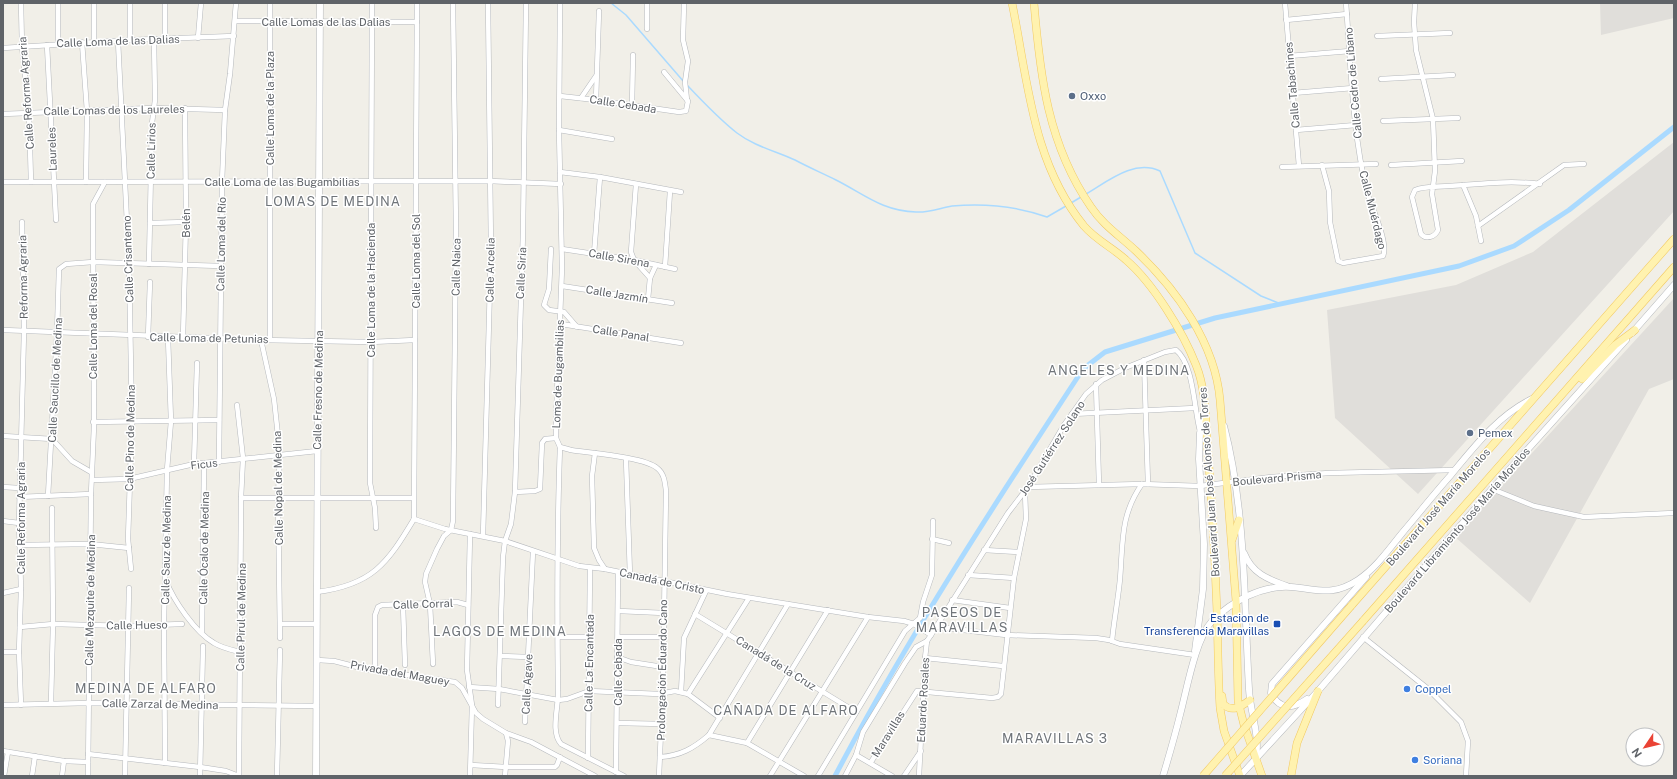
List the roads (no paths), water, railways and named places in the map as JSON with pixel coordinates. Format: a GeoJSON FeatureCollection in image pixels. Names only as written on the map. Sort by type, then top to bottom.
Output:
{"type":"FeatureCollection","features":[{"type":"Feature","properties":{"kind":"main road","name":"Boulevard Juan José Alonso de Torres"},"geometry":{"type":"LineString","coordinates":[[1034,4],[1039,59],[1053,131],[1068,170],[1091,207],[1106,226],[1147,262],[1192,320],[1215,368],[1218,380],[1221,413],[1236,601],[1239,708],[1262,776]]}},
{"type":"Feature","properties":{"kind":"main road","name":"Boulevard Juan José Alonso de Torres"},"geometry":{"type":"LineString","coordinates":[[1013,5],[1036,130],[1052,173],[1065,197],[1091,233],[1136,270],[1183,336],[1200,377],[1206,410],[1211,484],[1221,719],[1240,776]]}},
{"type":"Feature","properties":{"kind":"main road","name":"Boulevard José María Morelos"},"geometry":{"type":"LineString","coordinates":[[1203,776],[1674,239]]}},
{"type":"Feature","properties":{"kind":"main road","name":"Boulevard José María Morelos"},"geometry":{"type":"LineString","coordinates":[[1225,776],[1674,268]]}},
{"type":"Feature","properties":{"kind":"main road"},"geometry":{"type":"LineString","coordinates":[[1554,404],[1575,386],[1615,345],[1634,330]]}},
{"type":"Feature","properties":{"kind":"main road"},"geometry":{"type":"LineString","coordinates":[[1231,544],[1238,520]]}},
{"type":"Feature","properties":{"kind":"main road"},"geometry":{"type":"LineString","coordinates":[[1218,650],[1221,662],[1222,701],[1228,708],[1239,708],[1250,700]]}},
{"type":"Feature","properties":{"kind":"main road"},"geometry":{"type":"LineString","coordinates":[[1291,776],[1297,743],[1318,691]]}},
{"type":"Feature","properties":{"kind":"street","name":"Calle Reforma Agraria"},"geometry":{"type":"LineString","coordinates":[[21,3],[22,47],[29,112],[30,182]]}},
{"type":"Feature","properties":{"kind":"street"},"geometry":{"type":"LineString","coordinates":[[58,3],[58,44]]}},
{"type":"Feature","properties":{"kind":"street"},"geometry":{"type":"LineString","coordinates":[[94,3],[94,42]]}},
{"type":"Feature","properties":{"kind":"street"},"geometry":{"type":"LineString","coordinates":[[130,3],[130,40]]}},
{"type":"Feature","properties":{"kind":"street"},"geometry":{"type":"LineString","coordinates":[[164,39],[165,3]]}},
{"type":"Feature","properties":{"kind":"street"},"geometry":{"type":"LineString","coordinates":[[198,38],[201,3]]}},
{"type":"Feature","properties":{"kind":"street","name":"Calle Loma del Río"},"geometry":{"type":"LineString","coordinates":[[219,462],[219,339],[222,182],[225,110],[234,36],[236,3]]}},
{"type":"Feature","properties":{"kind":"street","name":"Calle Loma de la Plaza"},"geometry":{"type":"LineString","coordinates":[[270,3],[270,339]]}},
{"type":"Feature","properties":{"kind":"street","name":"Calle Fresno de Medina"},"geometry":{"type":"LineString","coordinates":[[316,776],[320,3]]}},
{"type":"Feature","properties":{"kind":"street","name":"Calle Loma de la Hacienda"},"geometry":{"type":"LineString","coordinates":[[372,3],[370,483],[376,528]]}},
{"type":"Feature","properties":{"kind":"street","name":"Calle Loma del Sol"},"geometry":{"type":"LineString","coordinates":[[414,519],[416,455],[415,340],[417,3]]}},
{"type":"Feature","properties":{"kind":"street","name":"Calle Naica"},"geometry":{"type":"LineString","coordinates":[[451,530],[453,521],[456,341],[454,3]]}},
{"type":"Feature","properties":{"kind":"street","name":"Calle Arcelia"},"geometry":{"type":"LineString","coordinates":[[483,536],[491,249],[488,3]]}},
{"type":"Feature","properties":{"kind":"street","name":"Calle Siria"},"geometry":{"type":"LineString","coordinates":[[498,705],[501,656],[502,576],[505,541],[511,524],[514,492],[523,232],[522,181],[526,3]]}},
{"type":"Feature","properties":{"kind":"street"},"geometry":{"type":"LineString","coordinates":[[647,3],[647,29]]}},
{"type":"Feature","properties":{"kind":"street"},"geometry":{"type":"LineString","coordinates":[[684,3],[683,40],[688,60],[685,82],[688,102]]}},
{"type":"Feature","properties":{"kind":"street","name":"Calle Tabachines"},"geometry":{"type":"LineString","coordinates":[[1285,3],[1299,166]]}},
{"type":"Feature","properties":{"kind":"street","name":"Calle Cedro de Líbano"},"geometry":{"type":"LineString","coordinates":[[1346,3],[1356,125],[1361,163]]}},
{"type":"Feature","properties":{"kind":"street"},"geometry":{"type":"LineString","coordinates":[[1415,3],[1414,35],[1418,62],[1423,77],[1432,119],[1435,163],[1432,188],[1438,230],[1433,236],[1424,237],[1419,230],[1412,194],[1415,190],[1432,188],[1463,185],[1518,182],[1540,184]]}},
{"type":"Feature","properties":{"kind":"street","name":"Loma de Bugambilias"},"geometry":{"type":"LineString","coordinates":[[561,5],[559,130],[562,286],[557,363],[556,438],[560,447],[557,559],[558,700],[556,730],[557,740],[561,744],[588,758]]}},
{"type":"Feature","properties":{"kind":"street"},"geometry":{"type":"LineString","coordinates":[[596,100],[599,11]]}},
{"type":"Feature","properties":{"kind":"street"},"geometry":{"type":"LineString","coordinates":[[1286,20],[1347,14]]}},
{"type":"Feature","properties":{"kind":"street","name":"Calle Lomas de las Dalias"},"geometry":{"type":"LineString","coordinates":[[235,21],[320,23],[416,22]]}},
{"type":"Feature","properties":{"kind":"street"},"geometry":{"type":"LineString","coordinates":[[1377,36],[1450,33]]}},
{"type":"Feature","properties":{"kind":"street","name":"Calle Loma de las Dalias"},"geometry":{"type":"LineString","coordinates":[[3,48],[118,40],[234,36]]}},
{"type":"Feature","properties":{"kind":"street","name":"Calle Lirios"},"geometry":{"type":"LineString","coordinates":[[150,264],[153,108],[155,100],[154,39]]}},
{"type":"Feature","properties":{"kind":"street","name":"Calle Crisantemo"},"geometry":{"type":"LineString","coordinates":[[118,40],[129,263],[130,336]]}},
{"type":"Feature","properties":{"kind":"street"},"geometry":{"type":"LineString","coordinates":[[82,42],[87,111],[86,182]]}},
{"type":"Feature","properties":{"kind":"street","name":"Laureles"},"geometry":{"type":"LineString","coordinates":[[46,45],[51,111],[53,181],[56,220]]}},
{"type":"Feature","properties":{"kind":"street"},"geometry":{"type":"LineString","coordinates":[[1289,56],[1350,51]]}},
{"type":"Feature","properties":{"kind":"street"},"geometry":{"type":"LineString","coordinates":[[632,55],[632,106]]}},
{"type":"Feature","properties":{"kind":"street"},"geometry":{"type":"LineString","coordinates":[[664,72],[688,102]]}},
{"type":"Feature","properties":{"kind":"street"},"geometry":{"type":"LineString","coordinates":[[1381,79],[1453,75]]}},
{"type":"Feature","properties":{"kind":"street"},"geometry":{"type":"LineString","coordinates":[[581,98],[596,76]]}},
{"type":"Feature","properties":{"kind":"street"},"geometry":{"type":"LineString","coordinates":[[1292,93],[1353,88]]}},
{"type":"Feature","properties":{"kind":"street","name":"Calle Cebada"},"geometry":{"type":"LineString","coordinates":[[560,96],[679,112],[686,111],[688,102]]}},
{"type":"Feature","properties":{"kind":"street","name":"Calle Lomas de los Laureles"},"geometry":{"type":"LineString","coordinates":[[3,114],[153,108],[225,110]]}},
{"type":"Feature","properties":{"kind":"street","name":"Belén"},"geometry":{"type":"LineString","coordinates":[[183,338],[186,264],[185,108]]}},
{"type":"Feature","properties":{"kind":"street"},"geometry":{"type":"LineString","coordinates":[[1383,122],[1458,118]]}},
{"type":"Feature","properties":{"kind":"street"},"geometry":{"type":"LineString","coordinates":[[1296,130],[1356,125]]}},
{"type":"Feature","properties":{"kind":"street"},"geometry":{"type":"LineString","coordinates":[[559,130],[612,139]]}},
{"type":"Feature","properties":{"kind":"street"},"geometry":{"type":"LineString","coordinates":[[1391,165],[1462,161]]}},
{"type":"Feature","properties":{"kind":"street"},"geometry":{"type":"LineString","coordinates":[[1282,167],[1361,163],[1376,164]]}},
{"type":"Feature","properties":{"kind":"street","name":"Calle Muérdago"},"geometry":{"type":"LineString","coordinates":[[1322,165],[1329,191],[1330,222],[1337,258],[1338,261],[1343,263],[1383,256],[1384,254],[1383,242],[1368,193],[1361,163]]}},
{"type":"Feature","properties":{"kind":"street"},"geometry":{"type":"LineString","coordinates":[[1478,226],[1540,184],[1564,165],[1584,164]]}},
{"type":"Feature","properties":{"kind":"street"},"geometry":{"type":"LineString","coordinates":[[560,172],[600,177],[680,192]]}},
{"type":"Feature","properties":{"kind":"street"},"geometry":{"type":"LineString","coordinates":[[594,254],[600,177]]}},
{"type":"Feature","properties":{"kind":"street","name":"Calle Loma de las Bugambilias"},"geometry":{"type":"LineString","coordinates":[[3,182],[53,181],[186,183],[522,181],[561,184]]}},
{"type":"Feature","properties":{"kind":"street","name":"Calle Loma del Rosal"},"geometry":{"type":"LineString","coordinates":[[91,472],[94,422],[93,204],[105,182]]}},
{"type":"Feature","properties":{"kind":"street"},"geometry":{"type":"LineString","coordinates":[[636,184],[631,246],[634,260],[650,278]]}},
{"type":"Feature","properties":{"kind":"street"},"geometry":{"type":"LineString","coordinates":[[1463,185],[1476,216],[1481,241]]}},
{"type":"Feature","properties":{"kind":"street"},"geometry":{"type":"LineString","coordinates":[[665,267],[670,190]]}},
{"type":"Feature","properties":{"kind":"street","name":"Reforma Agraria"},"geometry":{"type":"LineString","coordinates":[[22,222],[24,331]]}},
{"type":"Feature","properties":{"kind":"street"},"geometry":{"type":"LineString","coordinates":[[150,223],[186,222]]}},
{"type":"Feature","properties":{"kind":"street"},"geometry":{"type":"LineString","coordinates":[[551,249],[549,289],[544,302],[545,308],[549,310],[561,310],[569,316],[577,327]]}},
{"type":"Feature","properties":{"kind":"street","name":"Calle Sirena"},"geometry":{"type":"LineString","coordinates":[[562,249],[634,260],[675,269]]}},
{"type":"Feature","properties":{"kind":"street"},"geometry":{"type":"LineString","coordinates":[[93,262],[221,266]]}},
{"type":"Feature","properties":{"kind":"street","name":"Calle Saucillo de Medina"},"geometry":{"type":"LineString","coordinates":[[48,496],[58,333],[58,274],[62,265],[93,262]]}},
{"type":"Feature","properties":{"kind":"street"},"geometry":{"type":"LineString","coordinates":[[648,299],[650,278],[656,265]]}},
{"type":"Feature","properties":{"kind":"street"},"geometry":{"type":"LineString","coordinates":[[148,337],[150,282]]}},
{"type":"Feature","properties":{"kind":"street","name":"Boulevard Libramiento José María Morelos"},"geometry":{"type":"LineString","coordinates":[[1240,776],[1318,691],[1363,637],[1674,284]]}},
{"type":"Feature","properties":{"kind":"street","name":"Calle Jazmín"},"geometry":{"type":"LineString","coordinates":[[562,286],[672,303]]}},
{"type":"Feature","properties":{"kind":"street","name":"Calle Panal"},"geometry":{"type":"LineString","coordinates":[[560,324],[681,343]]}},
{"type":"Feature","properties":{"kind":"street","name":"Calle Loma de Petunias"},"geometry":{"type":"LineString","coordinates":[[3,330],[168,338],[371,342],[415,340]]}},
{"type":"Feature","properties":{"kind":"street","name":"Calle Reforma Agraria"},"geometry":{"type":"LineString","coordinates":[[21,705],[19,652],[22,589],[19,546],[19,488],[24,331]]}},
{"type":"Feature","properties":{"kind":"street","name":"Calle Pino de Medina"},"geometry":{"type":"LineString","coordinates":[[130,336],[132,422],[128,539],[131,569]]}},
{"type":"Feature","properties":{"kind":"street","name":"Calle Sauz de Medina"},"geometry":{"type":"LineString","coordinates":[[164,763],[164,624],[167,470],[171,421],[168,338]]}},
{"type":"Feature","properties":{"kind":"street","name":"Calle Nopal de Medina"},"geometry":{"type":"LineString","coordinates":[[261,340],[274,399],[280,454],[278,497],[280,638]]}},
{"type":"Feature","properties":{"kind":"street","name":"José Gutiérrez Solano"},"geometry":{"type":"LineString","coordinates":[[937,627],[952,600],[1008,513],[1028,488],[1072,414],[1096,384],[1144,360],[1176,350],[1182,357],[1189,374],[1195,408]]}},
{"type":"Feature","properties":{"kind":"street"},"geometry":{"type":"LineString","coordinates":[[1144,360],[1144,409],[1148,484]]}},
{"type":"Feature","properties":{"kind":"street"},"geometry":{"type":"LineString","coordinates":[[194,464],[197,363]]}},
{"type":"Feature","properties":{"kind":"street"},"geometry":{"type":"LineString","coordinates":[[1096,384],[1099,485]]}},
{"type":"Feature","properties":{"kind":"street"},"geometry":{"type":"LineString","coordinates":[[1318,691],[1300,704],[1288,707],[1277,702],[1271,693],[1271,688],[1276,679],[1375,567],[1455,470],[1505,415],[1534,398]]}},
{"type":"Feature","properties":{"kind":"street","name":"Calle Pirul de Medina"},"geometry":{"type":"LineString","coordinates":[[237,405],[244,458],[241,498],[239,776]]}},
{"type":"Feature","properties":{"kind":"street"},"geometry":{"type":"LineString","coordinates":[[1072,414],[1144,409],[1195,408],[1200,433],[1200,486],[1204,544],[1203,602],[1195,655],[1163,776]]}},
{"type":"Feature","properties":{"kind":"street"},"geometry":{"type":"LineString","coordinates":[[1200,433],[1206,410]]}},
{"type":"Feature","properties":{"kind":"street"},"geometry":{"type":"LineString","coordinates":[[1221,413],[1232,456],[1242,548],[1246,597],[1250,700],[1257,735],[1256,759]]}},
{"type":"Feature","properties":{"kind":"street"},"geometry":{"type":"LineString","coordinates":[[94,422],[219,420]]}},
{"type":"Feature","properties":{"kind":"street"},"geometry":{"type":"LineString","coordinates":[[3,436],[52,439],[72,461],[91,472]]}},
{"type":"Feature","properties":{"kind":"street"},"geometry":{"type":"LineString","coordinates":[[514,492],[537,491],[541,487],[542,447],[545,440],[556,438]]}},
{"type":"Feature","properties":{"kind":"street"},"geometry":{"type":"LineString","coordinates":[[560,447],[626,459],[630,575]]}},
{"type":"Feature","properties":{"kind":"street","name":"Ficus"},"geometry":{"type":"LineString","coordinates":[[92,480],[130,479],[194,464],[317,451]]}},
{"type":"Feature","properties":{"kind":"street"},"geometry":{"type":"LineString","coordinates":[[595,453],[592,476],[594,548],[598,560],[605,569]]}},
{"type":"Feature","properties":{"kind":"street","name":"Prolongación Eduardo Cano"},"geometry":{"type":"LineString","coordinates":[[626,459],[645,462],[657,468],[661,472],[666,483],[663,694],[659,776]]}},
{"type":"Feature","properties":{"kind":"street","name":"Calle Ócalo de Medina"},"geometry":{"type":"LineString","coordinates":[[202,633],[204,464]]}},
{"type":"Feature","properties":{"kind":"street","name":"Boulevard Prisma"},"geometry":{"type":"LineString","coordinates":[[1028,488],[1142,484],[1200,486],[1234,480],[1329,473],[1455,470]]}},
{"type":"Feature","properties":{"kind":"street","name":"Calle Mezquite de Medina"},"geometry":{"type":"LineString","coordinates":[[88,776],[91,472]]}},
{"type":"Feature","properties":{"kind":"street"},"geometry":{"type":"LineString","coordinates":[[1112,641],[1120,579],[1124,525],[1129,503],[1142,484]]}},
{"type":"Feature","properties":{"kind":"street"},"geometry":{"type":"LineString","coordinates":[[3,487],[19,488]]}},
{"type":"Feature","properties":{"kind":"street"},"geometry":{"type":"LineString","coordinates":[[1492,490],[1534,506],[1584,517],[1674,512]]}},
{"type":"Feature","properties":{"kind":"street"},"geometry":{"type":"LineString","coordinates":[[922,691],[992,698],[999,696],[1002,689],[1006,635],[1014,578],[1026,520],[1025,492]]}},
{"type":"Feature","properties":{"kind":"street"},"geometry":{"type":"LineString","coordinates":[[19,497],[91,494]]}},
{"type":"Feature","properties":{"kind":"street"},"geometry":{"type":"LineString","coordinates":[[241,498],[414,498]]}},
{"type":"Feature","properties":{"kind":"street"},"geometry":{"type":"LineString","coordinates":[[52,508],[52,703]]}},
{"type":"Feature","properties":{"kind":"street"},"geometry":{"type":"LineString","coordinates":[[317,592],[340,589],[355,584],[376,570],[396,548],[414,519]]}},
{"type":"Feature","properties":{"kind":"street","name":"Canadá de Cristo"},"geometry":{"type":"LineString","coordinates":[[414,519],[451,530],[505,541],[557,559],[590,568],[605,569],[706,591],[868,617],[904,621],[915,625]]}},
{"type":"Feature","properties":{"kind":"street"},"geometry":{"type":"LineString","coordinates":[[3,521],[19,523]]}},
{"type":"Feature","properties":{"kind":"street"},"geometry":{"type":"LineString","coordinates":[[818,776],[905,630],[915,625],[921,615],[924,598],[932,575],[933,521]]}},
{"type":"Feature","properties":{"kind":"street"},"geometry":{"type":"LineString","coordinates":[[433,664],[430,604],[425,582],[426,574],[444,536],[451,530]]}},
{"type":"Feature","properties":{"kind":"street"},"geometry":{"type":"LineString","coordinates":[[470,534],[467,670],[472,705],[470,776]]}},
{"type":"Feature","properties":{"kind":"street"},"geometry":{"type":"LineString","coordinates":[[932,539],[949,543]]}},
{"type":"Feature","properties":{"kind":"street"},"geometry":{"type":"LineString","coordinates":[[19,546],[90,544],[129,548]]}},
{"type":"Feature","properties":{"kind":"street"},"geometry":{"type":"LineString","coordinates":[[1242,548],[1250,565],[1260,575],[1290,587],[1320,592],[1330,591],[1350,584],[1375,567]]}},
{"type":"Feature","properties":{"kind":"street"},"geometry":{"type":"LineString","coordinates":[[984,550],[1019,552]]}},
{"type":"Feature","properties":{"kind":"street","name":"Calle Agave"},"geometry":{"type":"LineString","coordinates":[[525,722],[532,551]]}},
{"type":"Feature","properties":{"kind":"street","name":"Calle La Encantada"},"geometry":{"type":"LineString","coordinates":[[588,758],[590,568]]}},
{"type":"Feature","properties":{"kind":"street","name":"Calle Cebada"},"geometry":{"type":"LineString","coordinates":[[616,772],[618,723],[618,573]]}},
{"type":"Feature","properties":{"kind":"street"},"geometry":{"type":"LineString","coordinates":[[968,575],[1014,578]]}},
{"type":"Feature","properties":{"kind":"street"},"geometry":{"type":"LineString","coordinates":[[165,579],[177,603],[202,633],[218,646],[240,652]]}},
{"type":"Feature","properties":{"kind":"street"},"geometry":{"type":"LineString","coordinates":[[1195,655],[1206,628],[1217,616],[1236,601],[1266,590],[1290,587]]}},
{"type":"Feature","properties":{"kind":"street"},"geometry":{"type":"LineString","coordinates":[[125,776],[129,588]]}},
{"type":"Feature","properties":{"kind":"street"},"geometry":{"type":"LineString","coordinates":[[3,593],[22,589]]}},
{"type":"Feature","properties":{"kind":"street"},"geometry":{"type":"LineString","coordinates":[[681,692],[682,647],[686,631],[706,591]]}},
{"type":"Feature","properties":{"kind":"street"},"geometry":{"type":"LineString","coordinates":[[688,694],[750,598]]}},
{"type":"Feature","properties":{"kind":"street"},"geometry":{"type":"LineString","coordinates":[[952,600],[1010,608]]}},
{"type":"Feature","properties":{"kind":"street","name":"Calle Corral"},"geometry":{"type":"LineString","coordinates":[[375,670],[375,615],[378,606],[457,602],[468,605]]}},
{"type":"Feature","properties":{"kind":"street"},"geometry":{"type":"LineString","coordinates":[[660,757],[678,755],[696,746],[709,735],[788,604]]}},
{"type":"Feature","properties":{"kind":"street"},"geometry":{"type":"LineString","coordinates":[[403,605],[405,665]]}},
{"type":"Feature","properties":{"kind":"street"},"geometry":{"type":"LineString","coordinates":[[747,743],[828,610]]}},
{"type":"Feature","properties":{"kind":"street"},"geometry":{"type":"LineString","coordinates":[[619,611],[664,613]]}},
{"type":"Feature","properties":{"kind":"street","name":"Canadá de la Cruz"},"geometry":{"type":"LineString","coordinates":[[695,614],[856,712]]}},
{"type":"Feature","properties":{"kind":"street"},"geometry":{"type":"LineString","coordinates":[[770,776],[868,617]]}},
{"type":"Feature","properties":{"kind":"street","name":"Calle Hueso"},"geometry":{"type":"LineString","coordinates":[[20,627],[53,624],[127,626],[182,624]]}},
{"type":"Feature","properties":{"kind":"street"},"geometry":{"type":"LineString","coordinates":[[281,624],[317,624]]}},
{"type":"Feature","properties":{"kind":"street"},"geometry":{"type":"LineString","coordinates":[[915,625],[931,635]]}},
{"type":"Feature","properties":{"kind":"street"},"geometry":{"type":"LineString","coordinates":[[937,627],[1006,635],[1096,638],[1120,644],[1195,655]]}},
{"type":"Feature","properties":{"kind":"street","name":"Eduardo Rosales"},"geometry":{"type":"LineString","coordinates":[[919,776],[922,691],[927,641],[937,627]]}},
{"type":"Feature","properties":{"kind":"street"},"geometry":{"type":"LineString","coordinates":[[558,637],[590,637]]}},
{"type":"Feature","properties":{"kind":"street"},"geometry":{"type":"LineString","coordinates":[[618,637],[664,637]]}},
{"type":"Feature","properties":{"kind":"street"},"geometry":{"type":"LineString","coordinates":[[1363,637],[1427,688],[1461,722],[1468,741],[1466,776]]}},
{"type":"Feature","properties":{"kind":"street"},"geometry":{"type":"LineString","coordinates":[[845,776],[856,755],[863,732],[916,647],[927,641]]}},
{"type":"Feature","properties":{"kind":"street"},"geometry":{"type":"LineString","coordinates":[[200,776],[203,646]]}},
{"type":"Feature","properties":{"kind":"street"},"geometry":{"type":"LineString","coordinates":[[277,776],[277,706],[280,650]]}},
{"type":"Feature","properties":{"kind":"street"},"geometry":{"type":"LineString","coordinates":[[3,652],[19,652]]}},
{"type":"Feature","properties":{"kind":"street"},"geometry":{"type":"LineString","coordinates":[[501,656],[528,657]]}},
{"type":"Feature","properties":{"kind":"street"},"geometry":{"type":"LineString","coordinates":[[617,657],[631,662],[663,667]]}},
{"type":"Feature","properties":{"kind":"street"},"geometry":{"type":"LineString","coordinates":[[925,658],[1003,666]]}},
{"type":"Feature","properties":{"kind":"street","name":"Privada del Maguey"},"geometry":{"type":"LineString","coordinates":[[317,660],[334,661],[375,670],[455,682],[462,688],[476,713],[483,719],[506,733],[531,742],[595,776]]}},
{"type":"Feature","properties":{"kind":"street"},"geometry":{"type":"LineString","coordinates":[[469,687],[525,693],[558,700],[566,699],[589,691],[663,694],[681,692],[688,694],[720,718]]}},
{"type":"Feature","properties":{"kind":"street","name":"Maravillas"},"geometry":{"type":"LineString","coordinates":[[870,762],[914,693],[922,691]]}},
{"type":"Feature","properties":{"kind":"street","name":"Calle Zarzal de Medina"},"geometry":{"type":"LineString","coordinates":[[3,705],[89,703],[317,706]]}},
{"type":"Feature","properties":{"kind":"street"},"geometry":{"type":"LineString","coordinates":[[618,723],[662,724]]}},
{"type":"Feature","properties":{"kind":"street"},"geometry":{"type":"LineString","coordinates":[[505,776],[508,741],[506,733]]}},
{"type":"Feature","properties":{"kind":"street"},"geometry":{"type":"LineString","coordinates":[[709,735],[747,743],[780,760],[804,776]]}},
{"type":"Feature","properties":{"kind":"street"},"geometry":{"type":"LineString","coordinates":[[904,776],[921,751]]}},
{"type":"Feature","properties":{"kind":"street"},"geometry":{"type":"LineString","coordinates":[[4,776],[5,752],[64,761],[88,762]]}},
{"type":"Feature","properties":{"kind":"street"},"geometry":{"type":"LineString","coordinates":[[88,754],[200,767],[226,771],[239,776]]}},
{"type":"Feature","properties":{"kind":"street"},"geometry":{"type":"LineString","coordinates":[[856,755],[870,762],[891,776]]}},
{"type":"Feature","properties":{"kind":"street"},"geometry":{"type":"LineString","coordinates":[[32,776],[35,756]]}},
{"type":"Feature","properties":{"kind":"street"},"geometry":{"type":"LineString","coordinates":[[470,765],[554,767],[557,765],[560,757]]}},
{"type":"Feature","properties":{"kind":"street"},"geometry":{"type":"LineString","coordinates":[[588,758],[624,776]]}},
{"type":"Feature","properties":{"kind":"street"},"geometry":{"type":"LineString","coordinates":[[62,776],[64,761]]}},
{"type":"Feature","properties":{"kind":"waterway"},"geometry":{"type":"LineString","coordinates":[[611,3],[626,15],[684,82]]}},
{"type":"Feature","properties":{"kind":"waterway"},"geometry":{"type":"LineString","coordinates":[[687,85],[717,116],[744,138],[795,160],[874,201],[893,209],[920,212],[952,206],[988,205],[1024,210],[1047,217],[1066,206]]}},
{"type":"Feature","properties":{"kind":"waterway"},"geometry":{"type":"LineString","coordinates":[[835,776],[863,723],[923,620],[1083,369],[1105,352],[1215,318],[1459,266],[1514,246],[1569,210],[1674,127]]}},
{"type":"Feature","properties":{"kind":"waterway"},"geometry":{"type":"LineString","coordinates":[[1086,194],[1112,178],[1131,170],[1150,168],[1160,171],[1195,253],[1261,296],[1281,304]]}},
{"type":"Feature","properties":{"kind":"waterway"},"geometry":{"type":"LineString","coordinates":[[1071,203],[1081,197]]}},
{"type":"Feature","properties":{"kind":"place","name":"Oxxo"},"geometry":{"type":"Point","coordinates":[1072,96]}},
{"type":"Feature","properties":{"kind":"place","name":"Pemex"},"geometry":{"type":"Point","coordinates":[1470,433]}},
{"type":"Feature","properties":{"kind":"place","name":"Estacion de Transferencia Maravillas"},"geometry":{"type":"Point","coordinates":[1277,624]}},
{"type":"Feature","properties":{"kind":"place","name":"Coppel"},"geometry":{"type":"Point","coordinates":[1407,689]}},
{"type":"Feature","properties":{"kind":"place","name":"Soriana"},"geometry":{"type":"Point","coordinates":[1415,760]}},
{"type":"Feature","properties":{"kind":"district","name":"LOMAS DE MEDINA"},"geometry":{"type":"Point","coordinates":[333,201]}},
{"type":"Feature","properties":{"kind":"district","name":"ANGELES Y MEDINA"},"geometry":{"type":"Point","coordinates":[1119,370]}},
{"type":"Feature","properties":{"kind":"district","name":"PASEOS DE MARAVILLAS"},"geometry":{"type":"Point","coordinates":[962,620]}},
{"type":"Feature","properties":{"kind":"district","name":"LAGOS DE MEDINA"},"geometry":{"type":"Point","coordinates":[500,631]}},
{"type":"Feature","properties":{"kind":"district","name":"MEDINA DE ALFARO"},"geometry":{"type":"Point","coordinates":[146,688]}},
{"type":"Feature","properties":{"kind":"district","name":"CAÑADA DE ALFARO"},"geometry":{"type":"Point","coordinates":[786,710]}},
{"type":"Feature","properties":{"kind":"district","name":"MARAVILLAS 3"},"geometry":{"type":"Point","coordinates":[1055,738]}}]}
